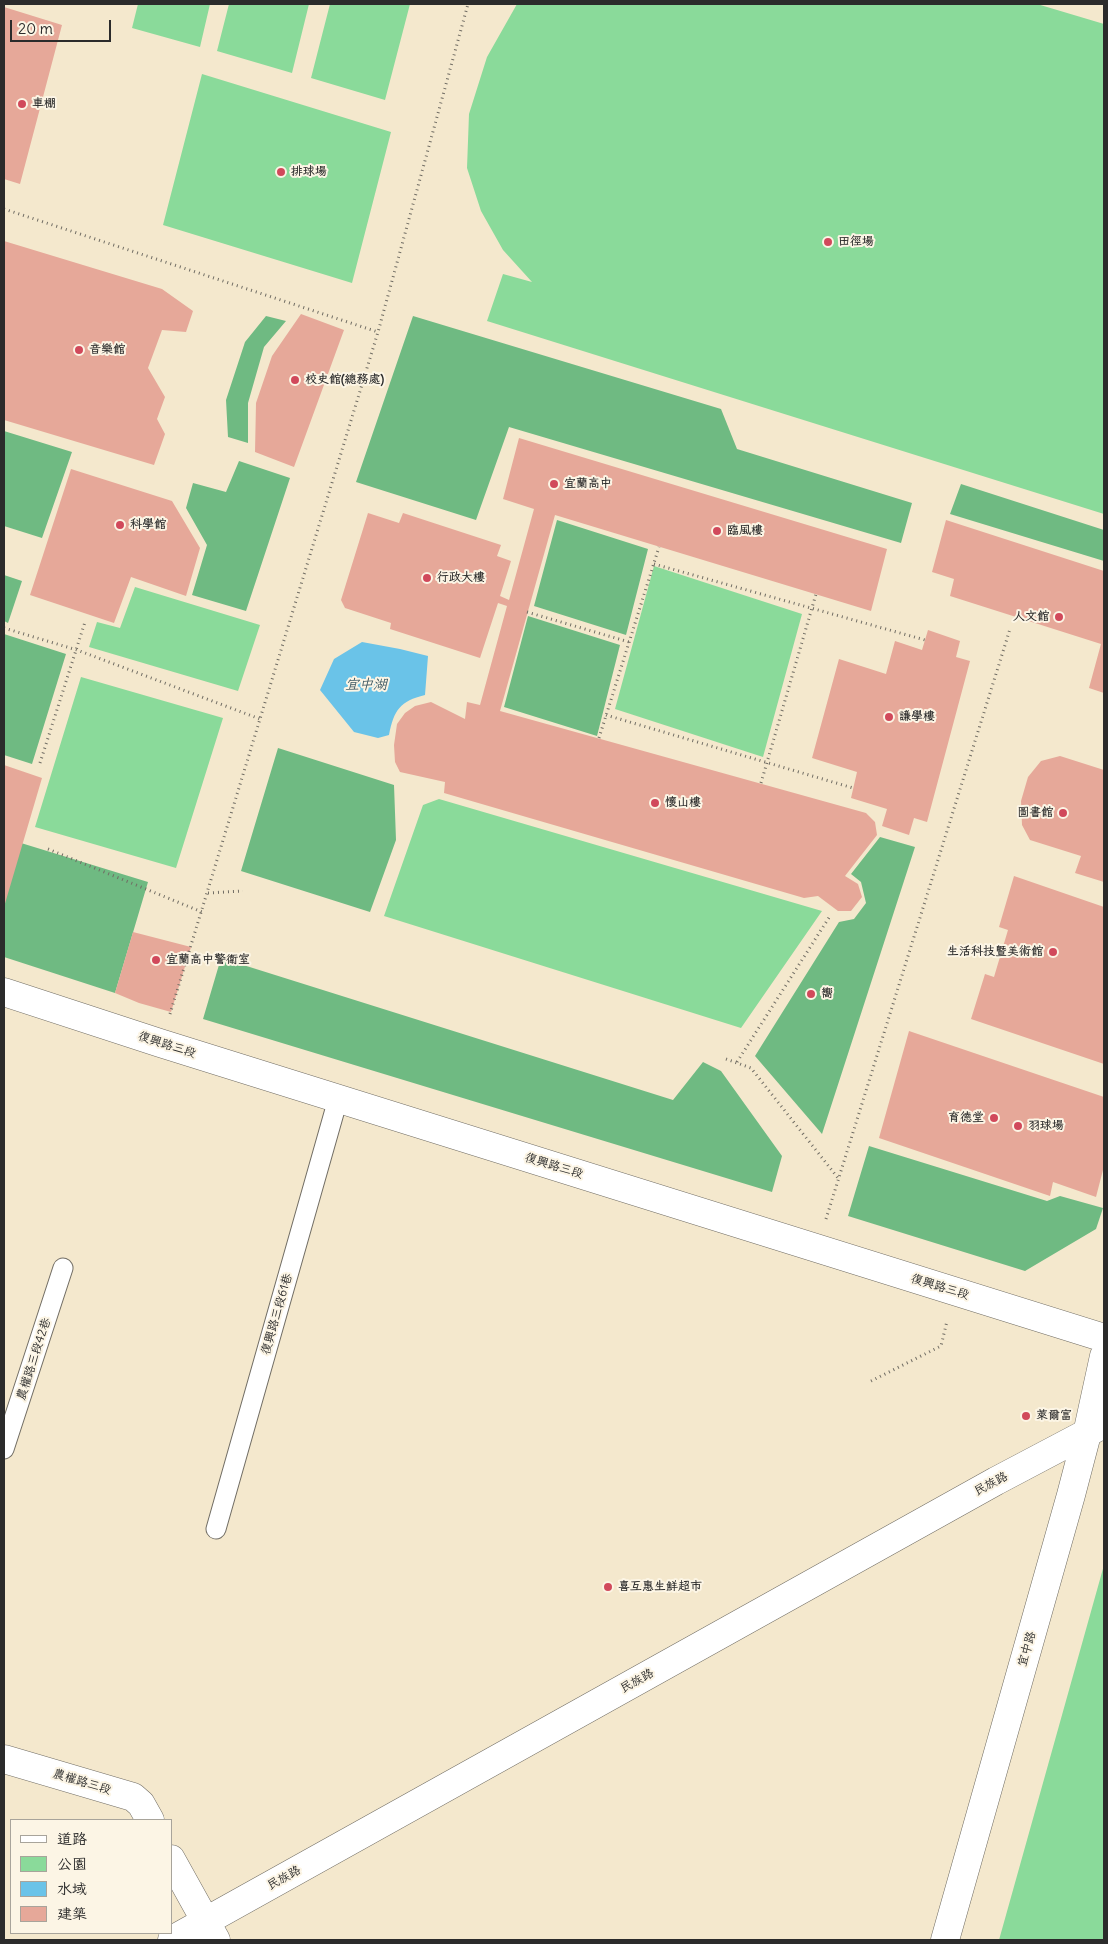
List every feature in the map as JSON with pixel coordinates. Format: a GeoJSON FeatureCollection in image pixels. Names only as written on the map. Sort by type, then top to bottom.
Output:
{"type":"FeatureCollection","features":[{"type":"Feature","properties":{"kind":"street","name":"復興路三段"},"geometry":{"type":"LineString","coordinates":[[4,992],[338,1099],[1104,1338]]}},
{"type":"Feature","properties":{"kind":"street","name":"宜中路"},"geometry":{"type":"LineString","coordinates":[[945,1940],[1096,1429],[1104,1356]]}},
{"type":"Feature","properties":{"kind":"street","name":"民族路"},"geometry":{"type":"LineString","coordinates":[[172,1940],[211,1931],[996,1481],[1096,1429]]}},
{"type":"Feature","properties":{"kind":"street","name":"農權路三段"},"geometry":{"type":"LineString","coordinates":[[4,1759],[133,1797],[141,1804],[149,1819]]}},
{"type":"Feature","properties":{"kind":"street"},"geometry":{"type":"LineString","coordinates":[[172,1860],[211,1931]]}},
{"type":"Feature","properties":{"kind":"lane","name":"復興路三段61巷"},"geometry":{"type":"LineString","coordinates":[[216,1529],[338,1099]]}},
{"type":"Feature","properties":{"kind":"lane","name":"農權路三段42巷"},"geometry":{"type":"LineString","coordinates":[[4,1449],[63,1268]]}},
{"type":"Feature","properties":{"kind":"path"},"geometry":{"type":"LineString","coordinates":[[160,1043],[208,894],[378,332],[468,4]]}},
{"type":"Feature","properties":{"kind":"path"},"geometry":{"type":"LineString","coordinates":[[4,210],[378,332]]}},
{"type":"Feature","properties":{"kind":"path"},"geometry":{"type":"LineString","coordinates":[[599,738],[659,547]]}},
{"type":"Feature","properties":{"kind":"path"},"geometry":{"type":"LineString","coordinates":[[654,564],[925,640]]}},
{"type":"Feature","properties":{"kind":"path"},"geometry":{"type":"LineString","coordinates":[[760,783],[816,594]]}},
{"type":"Feature","properties":{"kind":"path"},"geometry":{"type":"LineString","coordinates":[[527,612],[629,642]]}},
{"type":"Feature","properties":{"kind":"path"},"geometry":{"type":"LineString","coordinates":[[40,763],[85,622]]}},
{"type":"Feature","properties":{"kind":"path"},"geometry":{"type":"LineString","coordinates":[[4,628],[77,650],[260,719]]}},
{"type":"Feature","properties":{"kind":"path"},"geometry":{"type":"LineString","coordinates":[[817,1248],[1010,629]]}},
{"type":"Feature","properties":{"kind":"path"},"geometry":{"type":"LineString","coordinates":[[606,715],[853,788]]}},
{"type":"Feature","properties":{"kind":"path"},"geometry":{"type":"LineString","coordinates":[[48,849],[202,912]]}},
{"type":"Feature","properties":{"kind":"path"},"geometry":{"type":"LineString","coordinates":[[208,894],[243,891]]}},
{"type":"Feature","properties":{"kind":"path"},"geometry":{"type":"LineString","coordinates":[[737,1062],[830,916]]}},
{"type":"Feature","properties":{"kind":"path"},"geometry":{"type":"LineString","coordinates":[[726,1059],[751,1068],[838,1178]]}},
{"type":"Feature","properties":{"kind":"path"},"geometry":{"type":"LineString","coordinates":[[870,1381],[941,1346],[954,1291]]}},
{"type":"Feature","properties":{"kind":"green space"},"geometry":{"type":"Polygon","coordinates":[[[138,4],[210,4],[200,47],[132,28],[138,4]]]}},
{"type":"Feature","properties":{"kind":"green space"},"geometry":{"type":"Polygon","coordinates":[[[229,4],[309,4],[292,73],[217,51],[229,4]]]}},
{"type":"Feature","properties":{"kind":"green space"},"geometry":{"type":"Polygon","coordinates":[[[330,4],[410,4],[385,100],[311,78],[330,4]]]}},
{"type":"Feature","properties":{"kind":"green space","name":"田徑場"},"geometry":{"type":"Polygon","coordinates":[[[517,4],[1037,4],[1104,24],[1104,514],[487,321],[503,274],[532,282],[503,250],[481,211],[467,168],[469,114],[487,57],[517,4]]]}},
{"type":"Feature","properties":{"kind":"green space"},"geometry":{"type":"Polygon","coordinates":[[[202,74],[391,132],[352,283],[163,225],[202,74]]]}},
{"type":"Feature","properties":{"kind":"green space"},"geometry":{"type":"Polygon","coordinates":[[[266,316],[286,321],[264,347],[248,403],[248,443],[228,437],[226,400],[245,342],[266,316]]]}},
{"type":"Feature","properties":{"kind":"green space"},"geometry":{"type":"Polygon","coordinates":[[[413,316],[721,409],[737,449],[912,503],[901,543],[509,427],[476,520],[356,482],[413,316]]]}},
{"type":"Feature","properties":{"kind":"green space"},"geometry":{"type":"Polygon","coordinates":[[[4,431],[72,452],[42,538],[4,526],[4,431]]]}},
{"type":"Feature","properties":{"kind":"green space"},"geometry":{"type":"Polygon","coordinates":[[[239,461],[290,478],[246,611],[192,595],[207,545],[186,508],[193,483],[226,492],[239,461]]]}},
{"type":"Feature","properties":{"kind":"green space"},"geometry":{"type":"Polygon","coordinates":[[[961,484],[1104,530],[1104,561],[950,514],[961,484]]]}},
{"type":"Feature","properties":{"kind":"green space"},"geometry":{"type":"Polygon","coordinates":[[[557,520],[648,549],[626,635],[534,606],[557,520]]]}},
{"type":"Feature","properties":{"kind":"green space"},"geometry":{"type":"Polygon","coordinates":[[[654,566],[802,614],[763,757],[615,709],[654,566]]]}},
{"type":"Feature","properties":{"kind":"green space"},"geometry":{"type":"Polygon","coordinates":[[[4,575],[22,581],[8,623],[4,621],[4,575]]]}},
{"type":"Feature","properties":{"kind":"green space"},"geometry":{"type":"Polygon","coordinates":[[[135,587],[260,625],[238,691],[89,647],[97,622],[120,628],[135,587]]]}},
{"type":"Feature","properties":{"kind":"green space"},"geometry":{"type":"Polygon","coordinates":[[[528,616],[620,645],[597,736],[504,707],[528,616]]]}},
{"type":"Feature","properties":{"kind":"green space"},"geometry":{"type":"Polygon","coordinates":[[[4,634],[66,654],[32,764],[4,755],[4,634]]]}},
{"type":"Feature","properties":{"kind":"green space"},"geometry":{"type":"Polygon","coordinates":[[[81,677],[223,718],[176,868],[35,827],[81,677]]]}},
{"type":"Feature","properties":{"kind":"green space"},"geometry":{"type":"Polygon","coordinates":[[[278,748],[394,785],[396,840],[370,912],[241,871],[278,748]]]}},
{"type":"Feature","properties":{"kind":"green space"},"geometry":{"type":"Polygon","coordinates":[[[439,799],[822,911],[741,1028],[384,916],[423,805],[439,799]]]}},
{"type":"Feature","properties":{"kind":"green space"},"geometry":{"type":"Polygon","coordinates":[[[880,837],[915,847],[822,1134],[755,1056],[839,922],[854,919],[866,903],[861,882],[851,874],[880,837]]]}},
{"type":"Feature","properties":{"kind":"green space"},"geometry":{"type":"Polygon","coordinates":[[[21,843],[148,882],[115,993],[4,957],[4,894],[21,843]]]}},
{"type":"Feature","properties":{"kind":"green space"},"geometry":{"type":"Polygon","coordinates":[[[221,958],[673,1100],[703,1062],[721,1071],[782,1156],[772,1192],[203,1019],[221,958]]]}},
{"type":"Feature","properties":{"kind":"green space"},"geometry":{"type":"Polygon","coordinates":[[[869,1146],[1047,1201],[1060,1196],[1103,1208],[1096,1229],[1025,1271],[848,1216],[869,1146]]]}},
{"type":"Feature","properties":{"kind":"green space"},"geometry":{"type":"Polygon","coordinates":[[[1104,1565],[1104,1940],[999,1940],[1104,1565]]]}},
{"type":"Feature","properties":{"kind":"water","name":"宜中湖"},"geometry":{"type":"Polygon","coordinates":[[[362,642],[428,656],[425,695],[410,700],[399,708],[393,719],[389,735],[378,738],[354,732],[320,690],[334,659],[362,642]]]}},
{"type":"Feature","properties":{"kind":"building","name":"車棚"},"geometry":{"type":"Polygon","coordinates":[[[4,7],[62,25],[20,184],[4,179],[4,7]]]}},
{"type":"Feature","properties":{"kind":"building","name":"音樂館"},"geometry":{"type":"Polygon","coordinates":[[[4,241],[162,289],[193,311],[186,332],[162,330],[148,368],[165,397],[157,419],[165,434],[154,465],[4,420],[4,241]]]}},
{"type":"Feature","properties":{"kind":"building","name":"校史館(總務處)"},"geometry":{"type":"Polygon","coordinates":[[[301,314],[344,330],[294,467],[255,452],[256,403],[272,356],[301,314]]]}},
{"type":"Feature","properties":{"kind":"building"},"geometry":{"type":"Polygon","coordinates":[[[519,438],[887,549],[871,611],[555,515],[500,711],[866,813],[875,822],[877,835],[845,876],[858,884],[862,897],[851,911],[838,911],[818,896],[804,898],[444,793],[445,782],[400,772],[395,762],[394,745],[397,724],[405,713],[415,706],[431,702],[465,719],[467,702],[480,705],[507,606],[498,603],[480,658],[390,629],[391,623],[345,608],[341,600],[368,513],[399,523],[403,513],[501,545],[497,556],[511,561],[500,596],[509,600],[534,509],[503,499],[519,438]]]}},
{"type":"Feature","properties":{"kind":"building","name":"科學館"},"geometry":{"type":"Polygon","coordinates":[[[71,469],[172,501],[200,548],[186,596],[131,577],[114,623],[30,595],[71,469]]]}},
{"type":"Feature","properties":{"kind":"building","name":"人文館"},"geometry":{"type":"Polygon","coordinates":[[[946,520],[1104,571],[1104,693],[1089,688],[1101,644],[950,596],[954,579],[932,572],[946,520]]]}},
{"type":"Feature","properties":{"kind":"building","name":"謙學樓"},"geometry":{"type":"Polygon","coordinates":[[[928,630],[960,641],[956,657],[970,661],[927,822],[914,818],[909,835],[882,826],[887,809],[851,798],[857,772],[812,758],[839,659],[886,674],[895,641],[922,650],[928,630]]]}},
{"type":"Feature","properties":{"kind":"building","name":"圖書館"},"geometry":{"type":"Polygon","coordinates":[[[1060,756],[1104,770],[1104,882],[1075,873],[1081,856],[1030,840],[1022,825],[1021,801],[1028,777],[1041,761],[1060,756]]]}},
{"type":"Feature","properties":{"kind":"building"},"geometry":{"type":"Polygon","coordinates":[[[4,765],[42,778],[4,907],[4,765]]]}},
{"type":"Feature","properties":{"kind":"building","name":"生活科技暨美術館"},"geometry":{"type":"Polygon","coordinates":[[[1014,876],[1104,907],[1104,1064],[971,1019],[985,974],[994,977],[1008,930],[999,927],[1014,876]]]}},
{"type":"Feature","properties":{"kind":"building","name":"宜蘭高中警衛室"},"geometry":{"type":"Polygon","coordinates":[[[133,932],[191,947],[171,1012],[139,1003],[115,993],[133,932]]]}},
{"type":"Feature","properties":{"kind":"building","name":"育德堂"},"geometry":{"type":"Polygon","coordinates":[[[909,1031],[1104,1097],[1104,1166],[1096,1197],[1053,1182],[1050,1196],[879,1138],[909,1031]]]}},
{"type":"Feature","properties":{"kind":"place","name":"車棚"},"geometry":{"type":"Point","coordinates":[22,104]}},
{"type":"Feature","properties":{"kind":"place","name":"排球場"},"geometry":{"type":"Point","coordinates":[281,172]}},
{"type":"Feature","properties":{"kind":"place","name":"田徑場"},"geometry":{"type":"Point","coordinates":[828,242]}},
{"type":"Feature","properties":{"kind":"place","name":"音樂館"},"geometry":{"type":"Point","coordinates":[79,350]}},
{"type":"Feature","properties":{"kind":"place","name":"校史館(總務處)"},"geometry":{"type":"Point","coordinates":[295,380]}},
{"type":"Feature","properties":{"kind":"place","name":"宜蘭高中"},"geometry":{"type":"Point","coordinates":[554,484]}},
{"type":"Feature","properties":{"kind":"place","name":"科學館"},"geometry":{"type":"Point","coordinates":[120,525]}},
{"type":"Feature","properties":{"kind":"place","name":"臨風樓"},"geometry":{"type":"Point","coordinates":[717,531]}},
{"type":"Feature","properties":{"kind":"place","name":"行政大樓"},"geometry":{"type":"Point","coordinates":[427,578]}},
{"type":"Feature","properties":{"kind":"place","name":"人文館"},"geometry":{"type":"Point","coordinates":[1059,617]}},
{"type":"Feature","properties":{"kind":"place","name":"謙學樓"},"geometry":{"type":"Point","coordinates":[889,717]}},
{"type":"Feature","properties":{"kind":"place","name":"懷山樓"},"geometry":{"type":"Point","coordinates":[655,803]}},
{"type":"Feature","properties":{"kind":"place","name":"圖書館"},"geometry":{"type":"Point","coordinates":[1063,813]}},
{"type":"Feature","properties":{"kind":"place","name":"生活科技暨美術館"},"geometry":{"type":"Point","coordinates":[1053,952]}},
{"type":"Feature","properties":{"kind":"place","name":"宜蘭高中警衛室"},"geometry":{"type":"Point","coordinates":[156,960]}},
{"type":"Feature","properties":{"kind":"place","name":"嚮"},"geometry":{"type":"Point","coordinates":[811,994]}},
{"type":"Feature","properties":{"kind":"place","name":"育德堂"},"geometry":{"type":"Point","coordinates":[994,1118]}},
{"type":"Feature","properties":{"kind":"place","name":"羽球場"},"geometry":{"type":"Point","coordinates":[1018,1126]}},
{"type":"Feature","properties":{"kind":"place","name":"萊爾富"},"geometry":{"type":"Point","coordinates":[1026,1416]}},
{"type":"Feature","properties":{"kind":"place","name":"喜互惠生鮮超市"},"geometry":{"type":"Point","coordinates":[608,1587]}}]}
